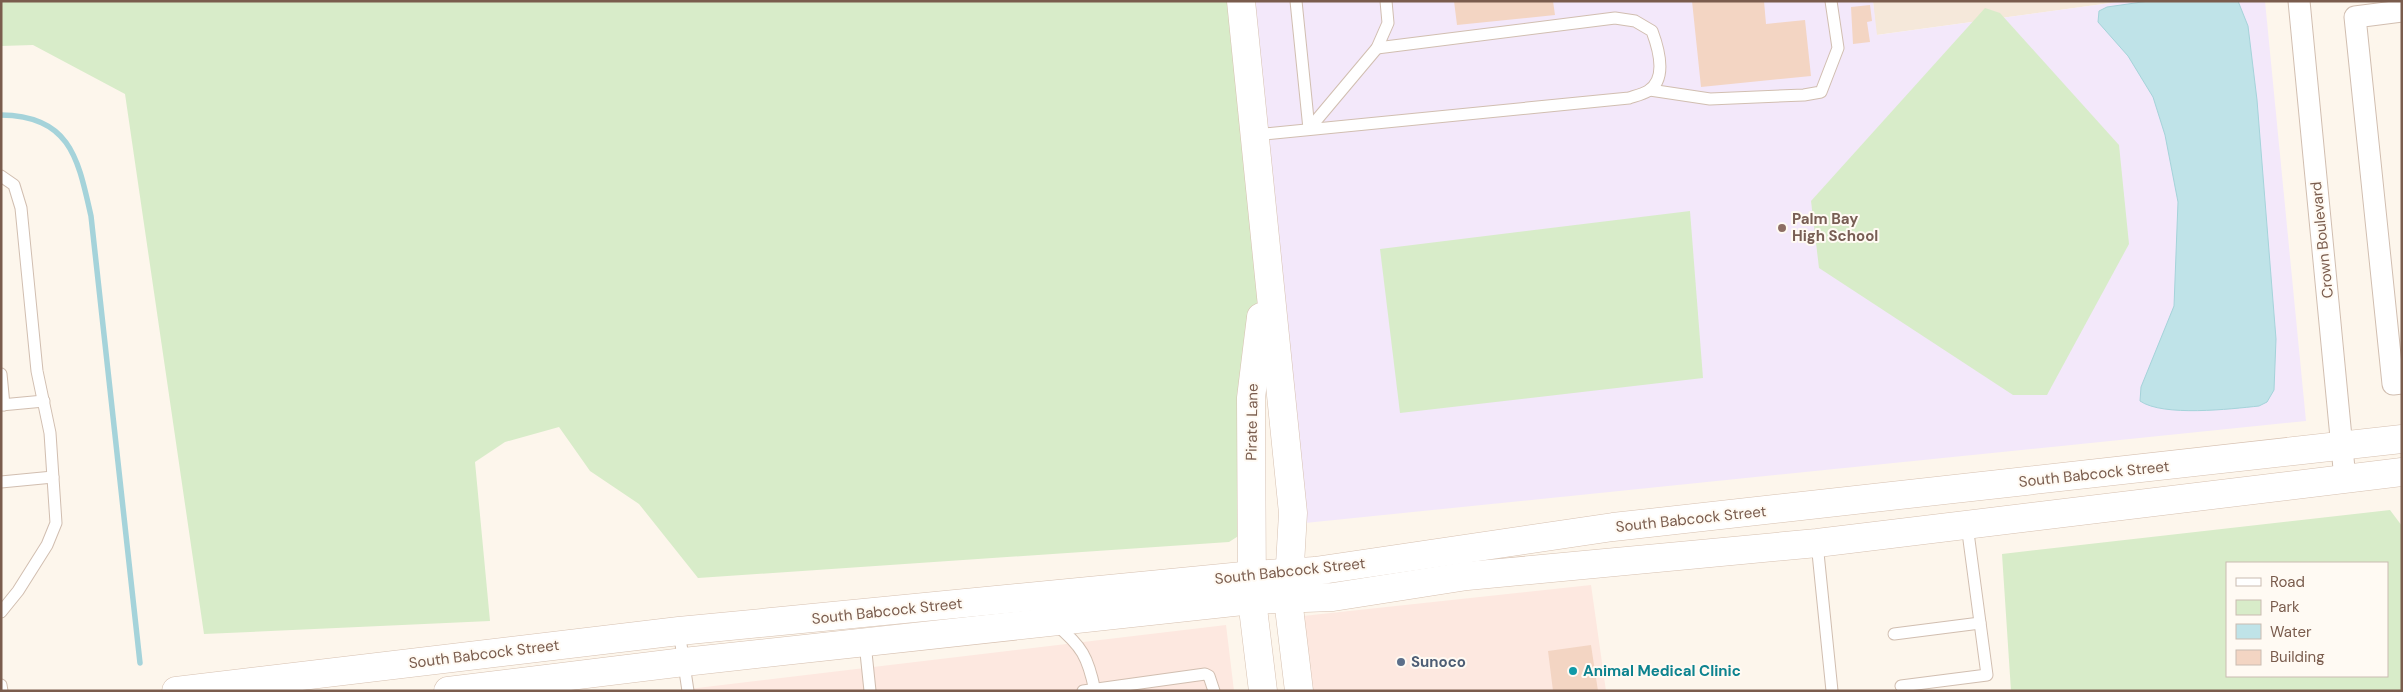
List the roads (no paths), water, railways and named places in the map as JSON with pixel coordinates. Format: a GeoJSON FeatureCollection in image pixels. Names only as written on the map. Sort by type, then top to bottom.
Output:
{"type":"FeatureCollection","features":[{"type":"Feature","properties":{"kind":"main road","name":"Pirate Lane"},"geometry":{"type":"LineString","coordinates":[[1241,1],[1266,270],[1293,513],[1289,586],[1299,691]]}},
{"type":"Feature","properties":{"kind":"main road","name":"Pirate Lane"},"geometry":{"type":"LineString","coordinates":[[1263,691],[1252,588],[1250,398],[1266,270]]}},
{"type":"Feature","properties":{"kind":"main road","name":"South Babcock Street"},"geometry":{"type":"LineString","coordinates":[[1289,586],[1315,571],[1613,527],[2402,439]]}},
{"type":"Feature","properties":{"kind":"main road","name":"South Babcock Street"},"geometry":{"type":"LineString","coordinates":[[176,691],[679,631],[1289,586],[1333,598],[1467,576],[1817,543],[2402,472]]}},
{"type":"Feature","properties":{"kind":"main road","name":"South Babcock Street"},"geometry":{"type":"LineString","coordinates":[[448,691],[684,662],[1052,622],[1252,588]]}},
{"type":"Feature","properties":{"kind":"street","name":"Crown Boulevard"},"geometry":{"type":"LineString","coordinates":[[2299,1],[2345,479]]}},
{"type":"Feature","properties":{"kind":"street"},"geometry":{"type":"LineString","coordinates":[[2402,12],[2355,17],[2393,384],[2402,383]]}},
{"type":"Feature","properties":{"kind":"lane"},"geometry":{"type":"LineString","coordinates":[[1296,1],[1309,129]]}},
{"type":"Feature","properties":{"kind":"lane"},"geometry":{"type":"LineString","coordinates":[[1309,129],[1377,48],[1388,23],[1386,1]]}},
{"type":"Feature","properties":{"kind":"lane"},"geometry":{"type":"LineString","coordinates":[[1254,134],[1629,98],[1650,90],[1710,99],[1804,95],[1821,92],[1838,48],[1831,1]]}},
{"type":"Feature","properties":{"kind":"lane"},"geometry":{"type":"LineString","coordinates":[[1377,48],[1615,18],[1636,21],[1652,30],[1660,52],[1660,74],[1650,90]]}},
{"type":"Feature","properties":{"kind":"lane"},"geometry":{"type":"LineString","coordinates":[[1,176],[14,185],[20,208],[37,371],[50,433],[56,523],[47,545],[18,591],[1,612]]}},
{"type":"Feature","properties":{"kind":"lane"},"geometry":{"type":"LineString","coordinates":[[1,374],[3,405],[44,401]]}},
{"type":"Feature","properties":{"kind":"lane"},"geometry":{"type":"LineString","coordinates":[[1,482],[53,477]]}},
{"type":"Feature","properties":{"kind":"lane"},"geometry":{"type":"LineString","coordinates":[[1901,686],[1987,675],[1967,524]]}},
{"type":"Feature","properties":{"kind":"lane"},"geometry":{"type":"LineString","coordinates":[[1817,543],[1832,691]]}},
{"type":"Feature","properties":{"kind":"lane"},"geometry":{"type":"LineString","coordinates":[[1052,622],[1071,637],[1086,656],[1091,690],[1173,684],[1189,682],[1209,676],[1214,691]]}},
{"type":"Feature","properties":{"kind":"lane"},"geometry":{"type":"LineString","coordinates":[[1894,634],[1980,624]]}},
{"type":"Feature","properties":{"kind":"lane"},"geometry":{"type":"LineString","coordinates":[[679,631],[688,691]]}},
{"type":"Feature","properties":{"kind":"lane"},"geometry":{"type":"LineString","coordinates":[[865,643],[870,691]]}},
{"type":"Feature","properties":{"kind":"lane"},"geometry":{"type":"LineString","coordinates":[[1,685],[2,691]]}},
{"type":"Feature","properties":{"kind":"water"},"geometry":{"type":"Polygon","coordinates":[[[2149,1],[2238,1],[2248,26],[2257,100],[2276,339],[2274,390],[2267,402],[2259,406],[2198,411],[2164,409],[2140,401],[2141,387],[2174,306],[2178,202],[2165,135],[2153,97],[2128,56],[2098,22],[2099,11],[2107,7],[2149,1]]]}},
{"type":"Feature","properties":{"kind":"waterway"},"geometry":{"type":"LineString","coordinates":[[1,115],[24,117],[43,123],[57,132],[67,144],[75,159],[86,195],[91,216],[140,663]]}},
{"type":"Feature","properties":{"kind":"place","name":"Palm Bay High School"},"geometry":{"type":"Point","coordinates":[1782,228]}},
{"type":"Feature","properties":{"kind":"place","name":"Sunoco"},"geometry":{"type":"Point","coordinates":[1401,662]}},
{"type":"Feature","properties":{"kind":"place","name":"Animal Medical Clinic"},"geometry":{"type":"Point","coordinates":[1573,671]}}]}
